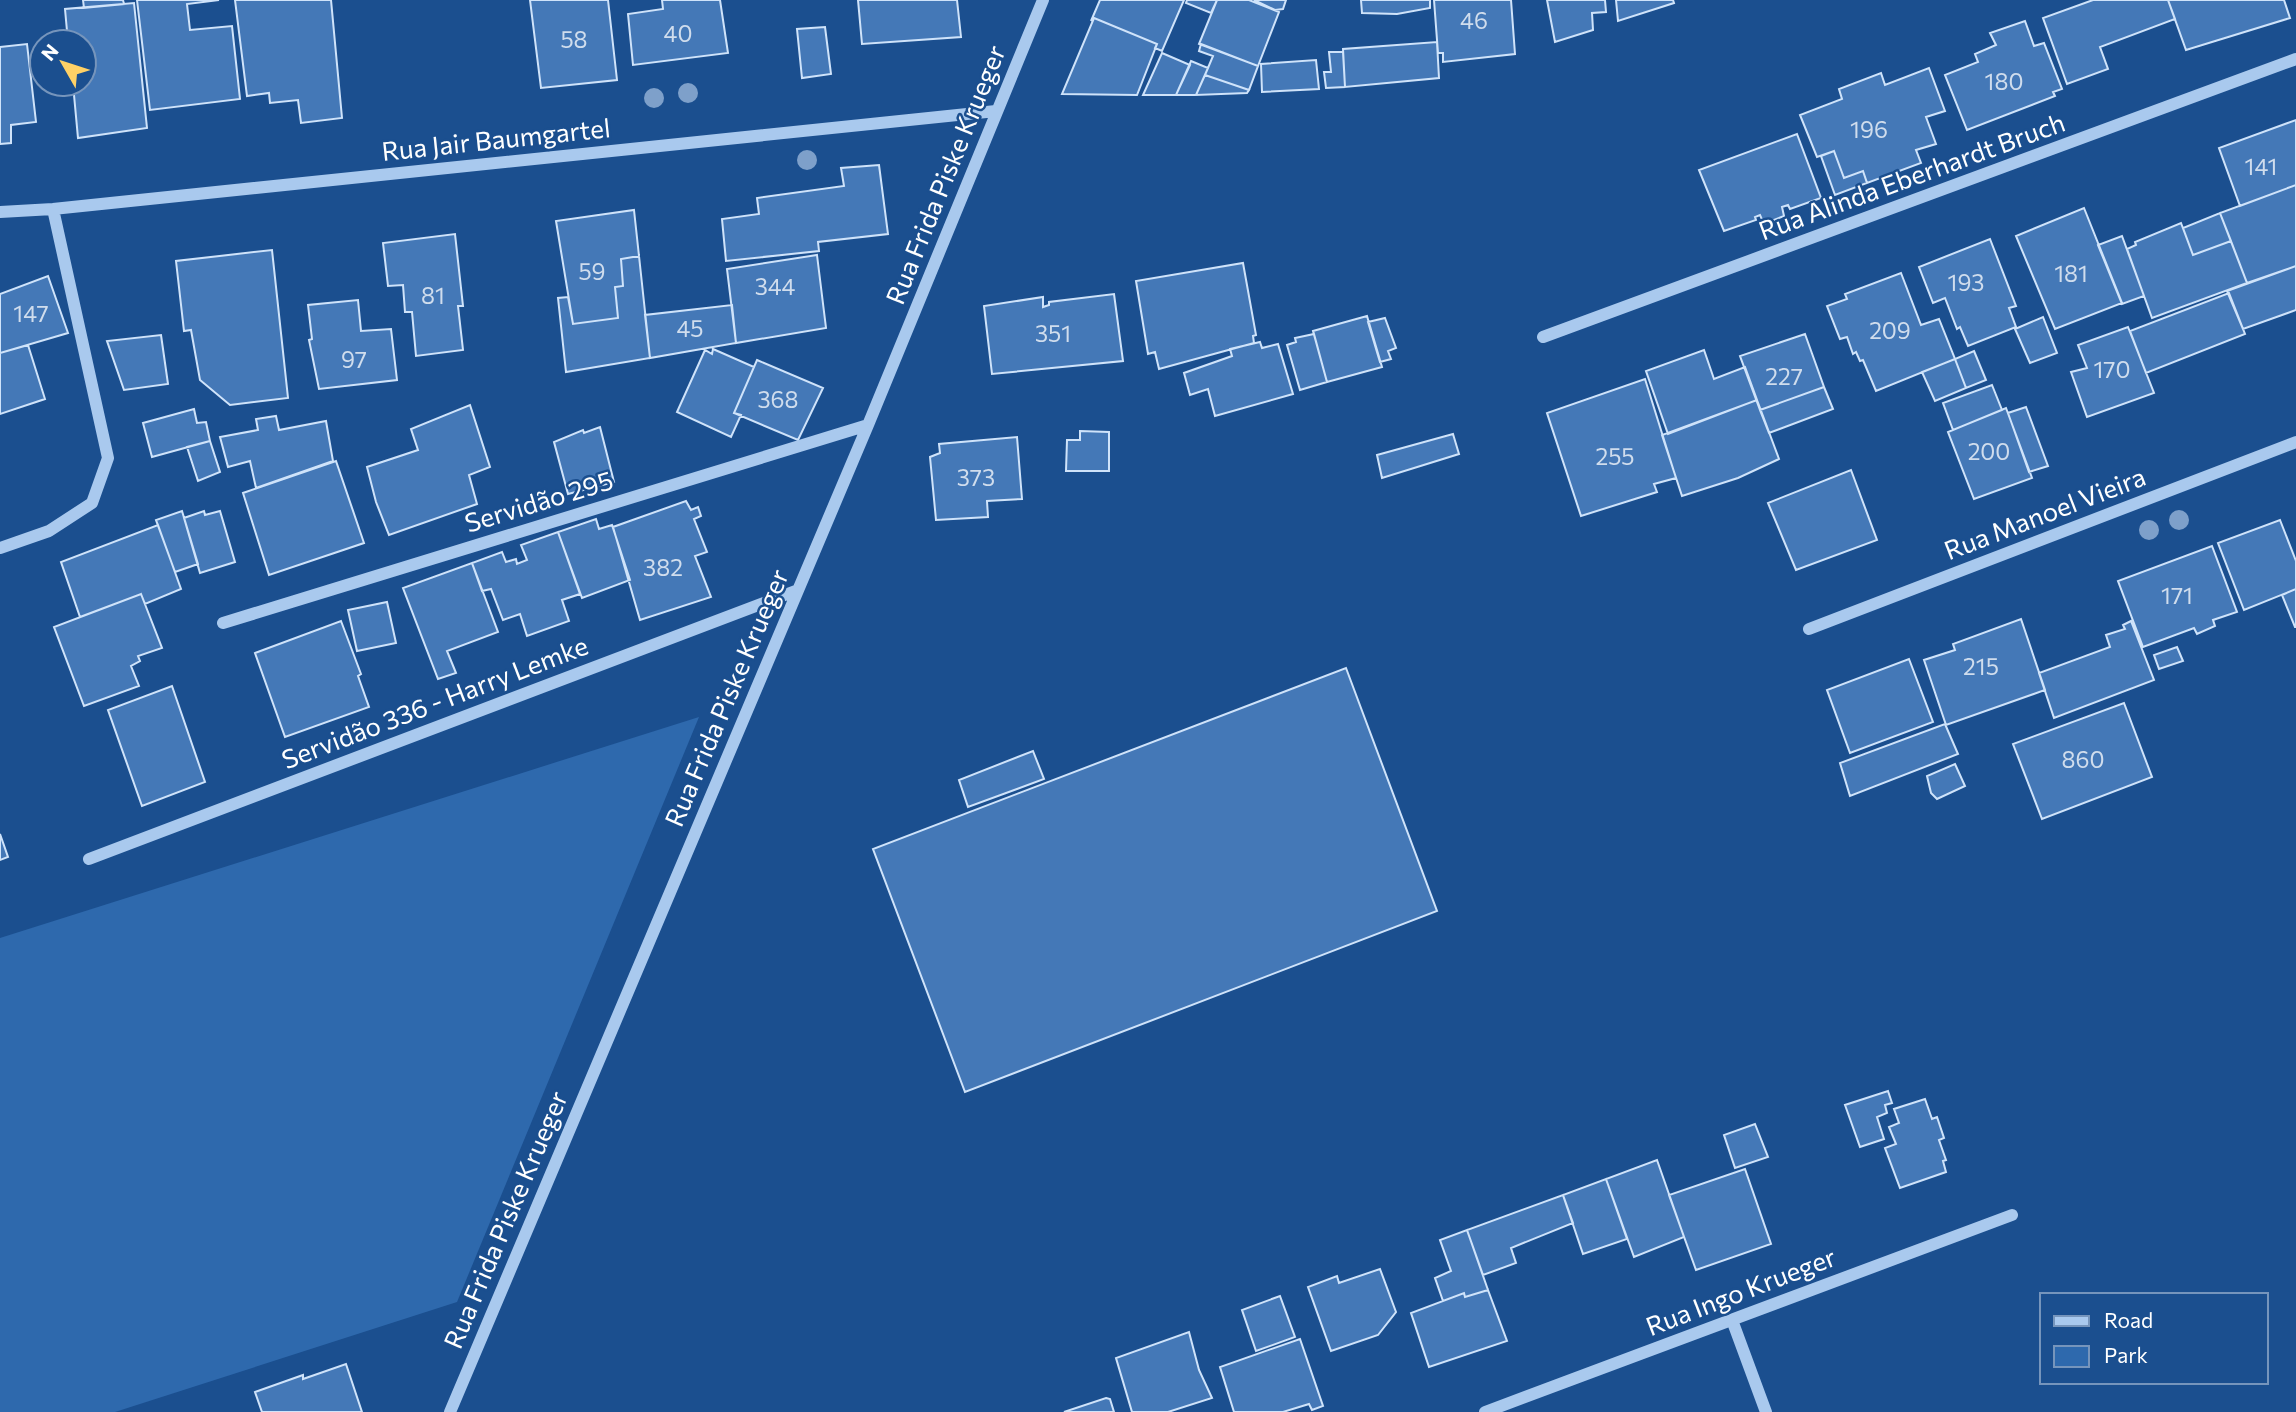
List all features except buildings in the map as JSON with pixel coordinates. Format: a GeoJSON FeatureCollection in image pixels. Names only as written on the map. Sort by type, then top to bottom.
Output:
{"type":"FeatureCollection","features":[{"type":"Feature","properties":{"kind":"street","name":"Rua Frida Piske Krueger"},"geometry":{"type":"LineString","coordinates":[[450,1412],[868,425],[1042,0]]}},
{"type":"Feature","properties":{"kind":"street","name":"Rua Alinda Eberhardt Bruch"},"geometry":{"type":"LineString","coordinates":[[1543,337],[2296,59]]}},
{"type":"Feature","properties":{"kind":"street","name":"Rua Jair Baumgartel"},"geometry":{"type":"LineString","coordinates":[[0,212],[53,209],[996,111]]}},
{"type":"Feature","properties":{"kind":"street"},"geometry":{"type":"LineString","coordinates":[[0,548],[49,531],[92,503],[107,458],[53,209]]}},
{"type":"Feature","properties":{"kind":"street","name":"Servidão 295"},"geometry":{"type":"LineString","coordinates":[[223,623],[868,425]]}},
{"type":"Feature","properties":{"kind":"street","name":"Rua Manoel Vieira"},"geometry":{"type":"LineString","coordinates":[[1810,629],[2296,442]]}},
{"type":"Feature","properties":{"kind":"street","name":"Servidão 336 - Harry Lemke"},"geometry":{"type":"LineString","coordinates":[[89,859],[798,590]]}},
{"type":"Feature","properties":{"kind":"street","name":"Rua Ingo Krueger"},"geometry":{"type":"LineString","coordinates":[[1485,1412],[2012,1215]]}},
{"type":"Feature","properties":{"kind":"street"},"geometry":{"type":"LineString","coordinates":[[1732,1320],[1766,1412]]}},
{"type":"Feature","properties":{"kind":"green space"},"geometry":{"type":"Polygon","coordinates":[[[699,717],[457,1302],[115,1412],[0,1412],[0,938],[699,717]]]}}]}
